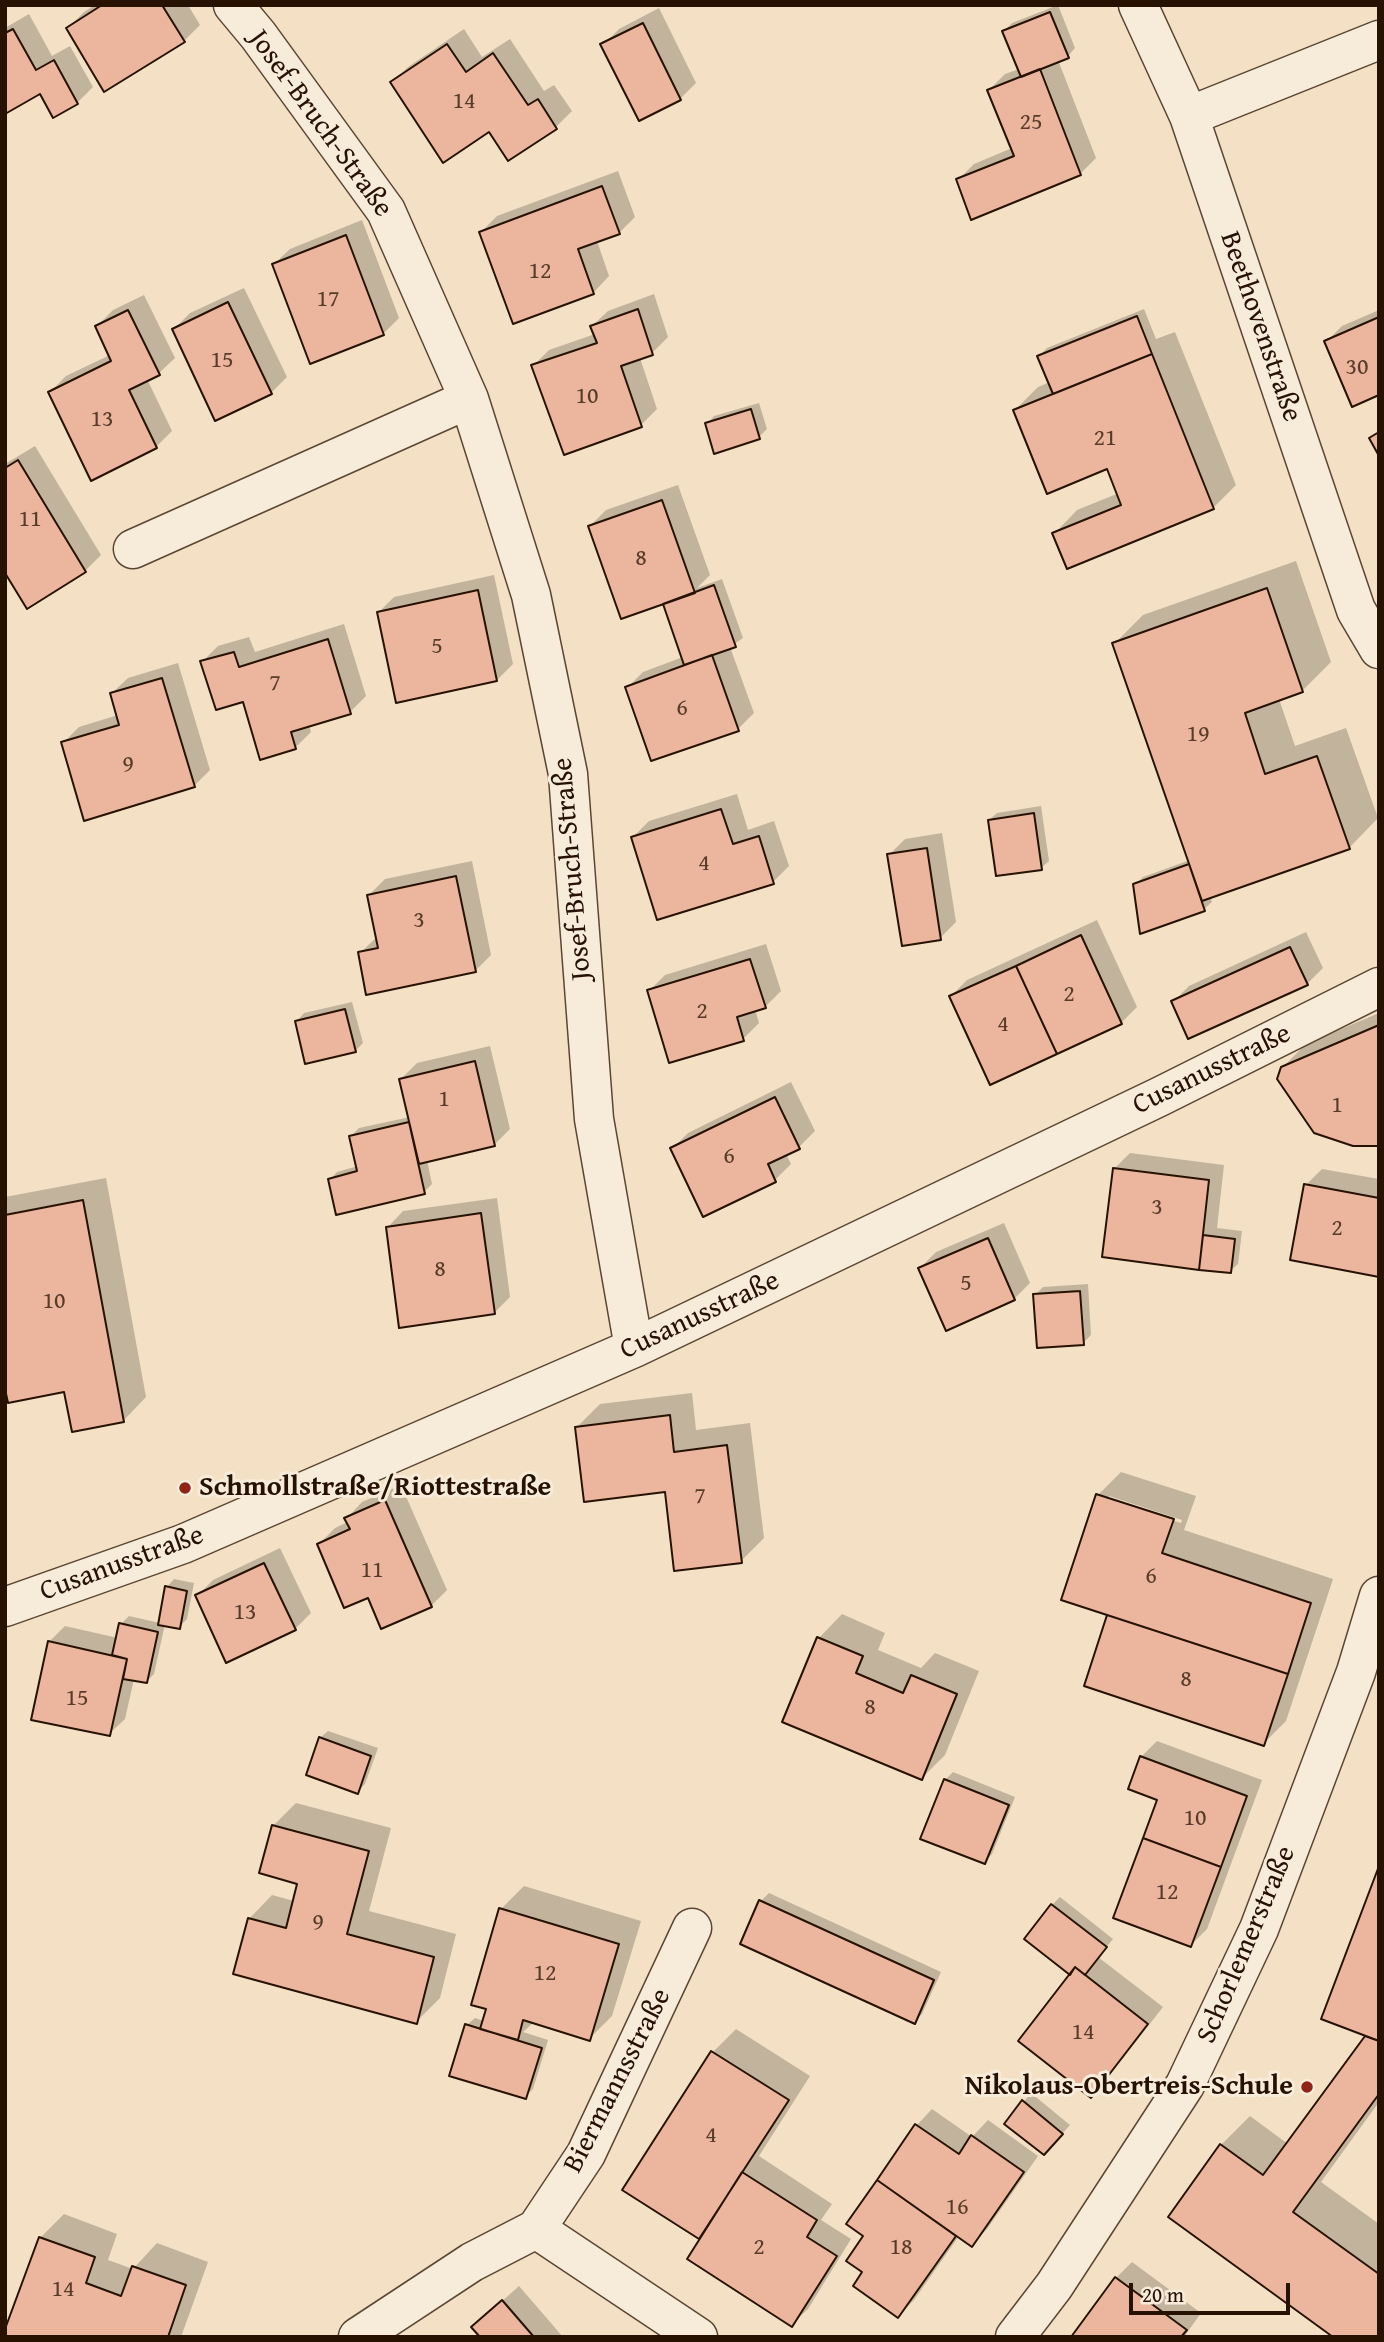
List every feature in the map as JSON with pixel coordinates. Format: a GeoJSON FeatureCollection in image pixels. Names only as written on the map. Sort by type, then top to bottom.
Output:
{"type":"FeatureCollection","features":[{"type":"Feature","properties":{"kind":"street","name":"Josef-Bruch-Straße"},"geometry":{"type":"LineString","coordinates":[[233,5],[258,35],[386,211],[469,399],[531,595],[568,774],[594,1119],[634,1348]]}},
{"type":"Feature","properties":{"kind":"street","name":"Beethovenstraße"},"geometry":{"type":"LineString","coordinates":[[1138,5],[1189,116],[1356,610],[1379,649]]}},
{"type":"Feature","properties":{"kind":"street"},"geometry":{"type":"LineString","coordinates":[[1189,116],[1379,40]]}},
{"type":"Feature","properties":{"kind":"street"},"geometry":{"type":"LineString","coordinates":[[133,549],[469,399]]}},
{"type":"Feature","properties":{"kind":"street","name":"Cusanusstraße"},"geometry":{"type":"LineString","coordinates":[[5,1607],[183,1544],[634,1348],[1159,1097],[1379,987]]}},
{"type":"Feature","properties":{"kind":"street","name":"Schorlemerstraße"},"geometry":{"type":"LineString","coordinates":[[1015,2337],[1054,2286],[1185,2085],[1259,1929],[1356,1672],[1379,1596]]}},
{"type":"Feature","properties":{"kind":"street","name":"Biermannsstraße"},"geometry":{"type":"LineString","coordinates":[[358,2337],[472,2262],[536,2229],[586,2154],[692,1928]]}},
{"type":"Feature","properties":{"kind":"street"},"geometry":{"type":"LineString","coordinates":[[536,2229],[698,2337]]}},
{"type":"Feature","properties":{"kind":"building"},"geometry":{"type":"Polygon","coordinates":[[[102,5],[162,5],[185,42],[104,92],[66,28],[102,5]]]}},
{"type":"Feature","properties":{"kind":"building"},"geometry":{"type":"Polygon","coordinates":[[[1050,12],[1069,58],[1021,77],[1002,31],[1050,12]]]}},
{"type":"Feature","properties":{"kind":"building"},"geometry":{"type":"Polygon","coordinates":[[[643,23],[681,100],[639,121],[600,44],[643,23]]]}},
{"type":"Feature","properties":{"kind":"building"},"geometry":{"type":"Polygon","coordinates":[[[13,29],[36,70],[54,60],[78,104],[53,118],[40,94],[5,114],[5,33],[13,29]]]}},
{"type":"Feature","properties":{"kind":"building"},"geometry":{"type":"Polygon","coordinates":[[[447,44],[466,72],[493,53],[528,105],[538,99],[557,129],[508,161],[489,132],[443,163],[390,82],[447,44]]]}},
{"type":"Feature","properties":{"kind":"building"},"geometry":{"type":"Polygon","coordinates":[[[1040,69],[1081,175],[971,220],[956,179],[1014,156],[987,90],[1040,69]]]}},
{"type":"Feature","properties":{"kind":"building"},"geometry":{"type":"Polygon","coordinates":[[[602,186],[620,234],[578,249],[594,294],[513,324],[479,232],[602,186]]]}},
{"type":"Feature","properties":{"kind":"building"},"geometry":{"type":"Polygon","coordinates":[[[346,235],[384,335],[310,364],[272,264],[346,235]]]}},
{"type":"Feature","properties":{"kind":"building"},"geometry":{"type":"Polygon","coordinates":[[[228,302],[272,394],[215,421],[172,329],[228,302]]]}},
{"type":"Feature","properties":{"kind":"building"},"geometry":{"type":"Polygon","coordinates":[[[638,309],[653,355],[621,366],[642,427],[564,455],[531,365],[597,343],[590,326],[638,309]]]}},
{"type":"Feature","properties":{"kind":"building"},"geometry":{"type":"Polygon","coordinates":[[[128,310],[160,375],[129,390],[157,448],[91,481],[48,392],[111,361],[95,326],[128,310]]]}},
{"type":"Feature","properties":{"kind":"building"},"geometry":{"type":"Polygon","coordinates":[[[1137,316],[1152,354],[1053,394],[1037,356],[1137,316]]]}},
{"type":"Feature","properties":{"kind":"building"},"geometry":{"type":"Polygon","coordinates":[[[1379,317],[1379,395],[1352,407],[1324,341],[1379,317]]]}},
{"type":"Feature","properties":{"kind":"building"},"geometry":{"type":"Polygon","coordinates":[[[1152,354],[1214,509],[1067,569],[1052,533],[1121,505],[1107,469],[1047,494],[1013,410],[1152,354]]]}},
{"type":"Feature","properties":{"kind":"building"},"geometry":{"type":"Polygon","coordinates":[[[751,409],[760,439],[714,454],[705,423],[751,409]]]}},
{"type":"Feature","properties":{"kind":"building"},"geometry":{"type":"Polygon","coordinates":[[[1379,432],[1379,456],[1369,438],[1379,432]]]}},
{"type":"Feature","properties":{"kind":"building"},"geometry":{"type":"Polygon","coordinates":[[[18,460],[86,572],[27,609],[5,573],[5,468],[18,460]]]}},
{"type":"Feature","properties":{"kind":"building"},"geometry":{"type":"Polygon","coordinates":[[[662,500],[695,593],[621,619],[588,526],[662,500]]]}},
{"type":"Feature","properties":{"kind":"building"},"geometry":{"type":"Polygon","coordinates":[[[714,585],[736,647],[684,665],[663,604],[714,585]]]}},
{"type":"Feature","properties":{"kind":"building"},"geometry":{"type":"Polygon","coordinates":[[[1267,588],[1303,692],[1245,713],[1265,774],[1317,756],[1350,849],[1202,901],[1112,643],[1267,588]]]}},
{"type":"Feature","properties":{"kind":"building"},"geometry":{"type":"Polygon","coordinates":[[[478,590],[497,681],[396,703],[377,612],[478,590]]]}},
{"type":"Feature","properties":{"kind":"building"},"geometry":{"type":"Polygon","coordinates":[[[328,639],[351,714],[291,732],[296,749],[260,760],[243,702],[216,710],[200,661],[234,652],[239,667],[328,639]]]}},
{"type":"Feature","properties":{"kind":"building"},"geometry":{"type":"Polygon","coordinates":[[[712,655],[739,731],[651,761],[625,687],[712,655]]]}},
{"type":"Feature","properties":{"kind":"building"},"geometry":{"type":"Polygon","coordinates":[[[162,678],[195,787],[84,821],[61,742],[119,725],[110,693],[162,678]]]}},
{"type":"Feature","properties":{"kind":"building"},"geometry":{"type":"Polygon","coordinates":[[[721,809],[733,844],[759,836],[774,884],[657,920],[631,837],[721,809]]]}},
{"type":"Feature","properties":{"kind":"building"},"geometry":{"type":"Polygon","coordinates":[[[1034,813],[1042,870],[996,876],[988,820],[1034,813]]]}},
{"type":"Feature","properties":{"kind":"building"},"geometry":{"type":"Polygon","coordinates":[[[927,848],[941,940],[902,946],[887,854],[927,848]]]}},
{"type":"Feature","properties":{"kind":"building"},"geometry":{"type":"Polygon","coordinates":[[[1189,864],[1205,911],[1140,934],[1133,884],[1189,864]]]}},
{"type":"Feature","properties":{"kind":"building"},"geometry":{"type":"Polygon","coordinates":[[[456,876],[476,972],[366,995],[358,952],[378,948],[367,895],[456,876]]]}},
{"type":"Feature","properties":{"kind":"building"},"geometry":{"type":"Polygon","coordinates":[[[1081,935],[1122,1024],[1057,1054],[1016,966],[1081,935]]]}},
{"type":"Feature","properties":{"kind":"building"},"geometry":{"type":"Polygon","coordinates":[[[1290,947],[1308,985],[1188,1039],[1171,1001],[1290,947]]]}},
{"type":"Feature","properties":{"kind":"building"},"geometry":{"type":"Polygon","coordinates":[[[750,959],[766,1008],[737,1017],[744,1041],[669,1063],[647,990],[750,959]]]}},
{"type":"Feature","properties":{"kind":"building"},"geometry":{"type":"Polygon","coordinates":[[[1016,966],[1057,1054],[990,1085],[949,996],[1016,966]]]}},
{"type":"Feature","properties":{"kind":"building"},"geometry":{"type":"Polygon","coordinates":[[[345,1009],[356,1052],[305,1064],[295,1021],[345,1009]]]}},
{"type":"Feature","properties":{"kind":"building"},"geometry":{"type":"Polygon","coordinates":[[[1379,1025],[1379,1146],[1353,1146],[1314,1133],[1277,1079],[1281,1067],[1379,1025]]]}},
{"type":"Feature","properties":{"kind":"building"},"geometry":{"type":"Polygon","coordinates":[[[475,1061],[495,1146],[419,1164],[399,1079],[475,1061]]]}},
{"type":"Feature","properties":{"kind":"building"},"geometry":{"type":"Polygon","coordinates":[[[775,1097],[800,1149],[768,1164],[776,1182],[703,1217],[670,1148],[775,1097]]]}},
{"type":"Feature","properties":{"kind":"building"},"geometry":{"type":"Polygon","coordinates":[[[409,1122],[425,1194],[336,1215],[328,1179],[357,1171],[349,1136],[409,1122]]]}},
{"type":"Feature","properties":{"kind":"building"},"geometry":{"type":"Polygon","coordinates":[[[1113,1168],[1209,1180],[1199,1270],[1102,1257],[1113,1168]]]}},
{"type":"Feature","properties":{"kind":"building"},"geometry":{"type":"Polygon","coordinates":[[[1304,1184],[1379,1198],[1379,1277],[1290,1260],[1304,1184]]]}},
{"type":"Feature","properties":{"kind":"building"},"geometry":{"type":"Polygon","coordinates":[[[83,1200],[124,1422],[72,1432],[64,1392],[8,1403],[5,1389],[5,1215],[83,1200]]]}},
{"type":"Feature","properties":{"kind":"building"},"geometry":{"type":"Polygon","coordinates":[[[481,1213],[495,1314],[399,1328],[386,1227],[481,1213]]]}},
{"type":"Feature","properties":{"kind":"building"},"geometry":{"type":"Polygon","coordinates":[[[1203,1235],[1235,1239],[1231,1273],[1199,1270],[1203,1235]]]}},
{"type":"Feature","properties":{"kind":"building"},"geometry":{"type":"Polygon","coordinates":[[[988,1238],[1015,1300],[946,1331],[918,1268],[988,1238]]]}},
{"type":"Feature","properties":{"kind":"building"},"geometry":{"type":"Polygon","coordinates":[[[1080,1291],[1084,1345],[1037,1348],[1033,1294],[1080,1291]]]}},
{"type":"Feature","properties":{"kind":"building"},"geometry":{"type":"Polygon","coordinates":[[[670,1415],[674,1452],[727,1445],[742,1563],[674,1571],[665,1492],[584,1502],[575,1427],[670,1415]]]}},
{"type":"Feature","properties":{"kind":"building"},"geometry":{"type":"Polygon","coordinates":[[[1096,1494],[1174,1519],[1162,1553],[1311,1603],[1288,1674],[1061,1600],[1096,1494]]]}},
{"type":"Feature","properties":{"kind":"building"},"geometry":{"type":"Polygon","coordinates":[[[385,1500],[432,1607],[381,1629],[368,1598],[344,1608],[317,1544],[350,1529],[344,1518],[385,1500]]]}},
{"type":"Feature","properties":{"kind":"building"},"geometry":{"type":"Polygon","coordinates":[[[264,1563],[296,1630],[226,1663],[195,1595],[264,1563]]]}},
{"type":"Feature","properties":{"kind":"building"},"geometry":{"type":"Polygon","coordinates":[[[165,1586],[187,1591],[180,1629],[158,1625],[165,1586]]]}},
{"type":"Feature","properties":{"kind":"building"},"geometry":{"type":"Polygon","coordinates":[[[1107,1615],[1288,1674],[1264,1746],[1084,1686],[1107,1615]]]}},
{"type":"Feature","properties":{"kind":"building"},"geometry":{"type":"Polygon","coordinates":[[[119,1623],[158,1632],[147,1683],[123,1679],[127,1659],[112,1655],[119,1623]]]}},
{"type":"Feature","properties":{"kind":"building"},"geometry":{"type":"Polygon","coordinates":[[[817,1637],[863,1656],[856,1673],[903,1693],[911,1675],[957,1694],[922,1780],[782,1722],[817,1637]]]}},
{"type":"Feature","properties":{"kind":"building"},"geometry":{"type":"Polygon","coordinates":[[[48,1641],[127,1659],[110,1736],[31,1720],[48,1641]]]}},
{"type":"Feature","properties":{"kind":"building"},"geometry":{"type":"Polygon","coordinates":[[[319,1737],[371,1756],[358,1794],[306,1775],[319,1737]]]}},
{"type":"Feature","properties":{"kind":"building"},"geometry":{"type":"Polygon","coordinates":[[[1140,1756],[1247,1796],[1221,1867],[1143,1838],[1157,1800],[1128,1789],[1140,1756]]]}},
{"type":"Feature","properties":{"kind":"building"},"geometry":{"type":"Polygon","coordinates":[[[944,1779],[1009,1805],[985,1864],[920,1839],[944,1779]]]}},
{"type":"Feature","properties":{"kind":"building"},"geometry":{"type":"Polygon","coordinates":[[[272,1825],[369,1851],[347,1934],[434,1957],[417,2024],[233,1974],[248,1918],[286,1928],[297,1884],[259,1873],[272,1825]]]}},
{"type":"Feature","properties":{"kind":"building"},"geometry":{"type":"Polygon","coordinates":[[[1143,1838],[1221,1867],[1191,1947],[1113,1918],[1143,1838]]]}},
{"type":"Feature","properties":{"kind":"building"},"geometry":{"type":"Polygon","coordinates":[[[1379,1866],[1379,2041],[1321,2019],[1379,1866]]]}},
{"type":"Feature","properties":{"kind":"building"},"geometry":{"type":"Polygon","coordinates":[[[759,1900],[934,1980],[915,2024],[740,1944],[759,1900]]]}},
{"type":"Feature","properties":{"kind":"building"},"geometry":{"type":"Polygon","coordinates":[[[1051,1904],[1107,1947],[1085,1975],[1075,1967],[1070,1975],[1024,1939],[1051,1904]]]}},
{"type":"Feature","properties":{"kind":"building"},"geometry":{"type":"Polygon","coordinates":[[[499,1908],[619,1944],[590,2041],[523,2020],[518,2040],[480,2029],[486,2009],[471,2005],[499,1908]]]}},
{"type":"Feature","properties":{"kind":"building"},"geometry":{"type":"Polygon","coordinates":[[[1075,1967],[1148,2024],[1091,2098],[1018,2041],[1075,1967]]]}},
{"type":"Feature","properties":{"kind":"building"},"geometry":{"type":"Polygon","coordinates":[[[465,2024],[542,2048],[526,2099],[449,2076],[465,2024]]]}},
{"type":"Feature","properties":{"kind":"building"},"geometry":{"type":"Polygon","coordinates":[[[1365,2036],[1379,2041],[1379,2094],[1293,2212],[1379,2274],[1379,2337],[1333,2337],[1168,2217],[1220,2144],[1263,2175],[1365,2036]]]}},
{"type":"Feature","properties":{"kind":"building"},"geometry":{"type":"Polygon","coordinates":[[[711,2051],[789,2100],[699,2239],[622,2190],[711,2051]]]}},
{"type":"Feature","properties":{"kind":"building"},"geometry":{"type":"Polygon","coordinates":[[[1022,2100],[1063,2134],[1044,2155],[1004,2124],[1022,2100]]]}},
{"type":"Feature","properties":{"kind":"building"},"geometry":{"type":"Polygon","coordinates":[[[915,2124],[959,2154],[971,2135],[1024,2172],[972,2247],[877,2180],[915,2124]]]}},
{"type":"Feature","properties":{"kind":"building"},"geometry":{"type":"Polygon","coordinates":[[[742,2172],[817,2220],[807,2237],[837,2256],[792,2327],[687,2259],[742,2172]]]}},
{"type":"Feature","properties":{"kind":"building"},"geometry":{"type":"Polygon","coordinates":[[[877,2180],[956,2236],[898,2318],[853,2286],[862,2272],[846,2261],[863,2236],[846,2224],[877,2180]]]}},
{"type":"Feature","properties":{"kind":"building"},"geometry":{"type":"Polygon","coordinates":[[[39,2237],[95,2257],[86,2283],[121,2296],[132,2266],[186,2285],[168,2337],[5,2337],[5,2329],[39,2237]]]}},
{"type":"Feature","properties":{"kind":"building"},"geometry":{"type":"Polygon","coordinates":[[[1115,2277],[1187,2330],[1181,2337],[1071,2337],[1115,2277]]]}},
{"type":"Feature","properties":{"kind":"building"},"geometry":{"type":"Polygon","coordinates":[[[502,2300],[534,2337],[480,2337],[471,2327],[502,2300]]]}},
{"type":"Feature","properties":{"kind":"place","name":"Schmollstraße/Riottestraße"},"geometry":{"type":"Point","coordinates":[185,1488]}},
{"type":"Feature","properties":{"kind":"place","name":"Nikolaus-Obertreis-Schule"},"geometry":{"type":"Point","coordinates":[1307,2087]}}]}
